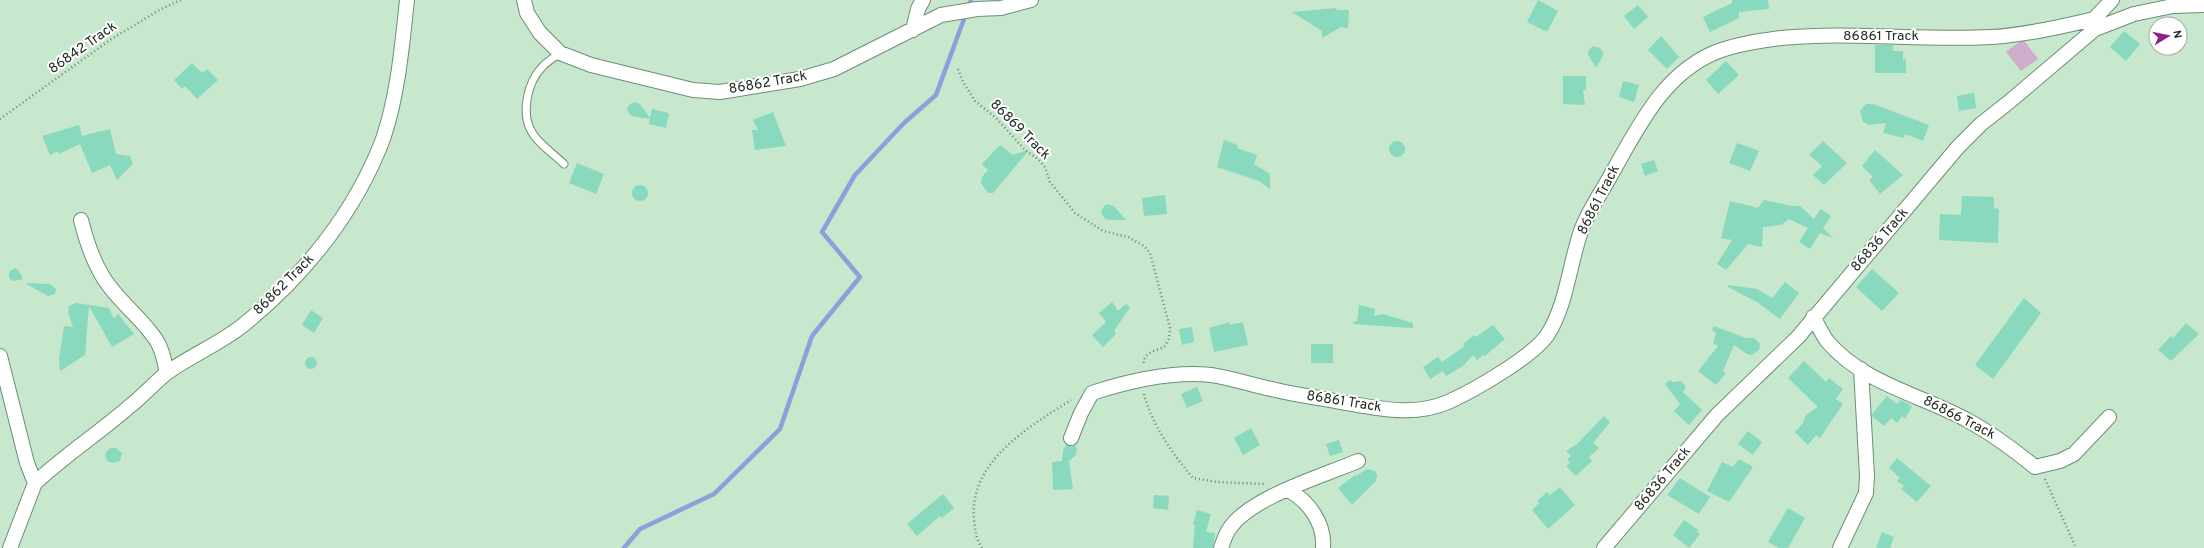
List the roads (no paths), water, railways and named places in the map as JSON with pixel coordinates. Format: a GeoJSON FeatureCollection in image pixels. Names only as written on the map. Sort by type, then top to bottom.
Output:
{"type":"FeatureCollection","features":[{"type":"Feature","properties":{"kind":"street","name":"86862 Track"},"geometry":{"type":"LineString","coordinates":[[35,483],[61,459],[130,407],[167,373],[241,327],[276,295],[306,263],[342,220],[366,179],[383,138],[393,100],[407,0]]}},
{"type":"Feature","properties":{"kind":"street","name":"86862 Track"},"geometry":{"type":"LineString","coordinates":[[524,0],[527,13],[540,34],[560,53],[607,69],[693,90],[720,92],[800,79],[834,69],[914,30],[941,15],[977,9],[1000,8],[1031,0]]}},
{"type":"Feature","properties":{"kind":"street"},"geometry":{"type":"LineString","coordinates":[[914,30],[918,10],[924,0]]}},
{"type":"Feature","properties":{"kind":"street"},"geometry":{"type":"LineString","coordinates":[[2094,24],[2112,0]]}},
{"type":"Feature","properties":{"kind":"street","name":"86836 Track"},"geometry":{"type":"LineString","coordinates":[[1604,548],[1717,415],[1798,337],[1813,317],[1958,147],[1981,124],[2009,102],[2094,24],[2173,6],[2204,5]]}},
{"type":"Feature","properties":{"kind":"street","name":"86861 Track"},"geometry":{"type":"LineString","coordinates":[[1071,438],[1081,413],[1092,393],[1145,380],[1180,375],[1208,375],[1229,378],[1278,391],[1398,410],[1423,410],[1447,402],[1534,350],[1546,336],[1558,313],[1566,289],[1574,251],[1589,215],[1650,106],[1693,64],[1717,52],[1750,42],[1814,36],[1994,37],[2094,24]]}},
{"type":"Feature","properties":{"kind":"street"},"geometry":{"type":"LineString","coordinates":[[81,220],[90,254],[103,278],[124,305],[150,331],[159,345],[167,373]]}},
{"type":"Feature","properties":{"kind":"street","name":"86866 Track"},"geometry":{"type":"LineString","coordinates":[[1813,317],[1827,340],[1845,358],[1861,369],[1967,420],[2001,440],[2035,467],[2060,461],[2074,454],[2109,418]]}},
{"type":"Feature","properties":{"kind":"street"},"geometry":{"type":"LineString","coordinates":[[0,356],[24,455],[35,483],[10,548]]}},
{"type":"Feature","properties":{"kind":"street"},"geometry":{"type":"LineString","coordinates":[[1840,548],[1866,493],[1867,476],[1861,369]]}},
{"type":"Feature","properties":{"kind":"street"},"geometry":{"type":"LineString","coordinates":[[1221,548],[1228,530],[1244,514],[1268,498],[1358,461]]}},
{"type":"Feature","properties":{"kind":"street"},"geometry":{"type":"LineString","coordinates":[[1288,490],[1299,496],[1314,515],[1321,527],[1323,548]]}},
{"type":"Feature","properties":{"kind":"lane"},"geometry":{"type":"LineString","coordinates":[[560,53],[542,66],[534,78],[528,92],[526,111],[527,124],[533,135],[564,164]]}},
{"type":"Feature","properties":{"kind":"waterway"},"geometry":{"type":"LineString","coordinates":[[624,548],[640,529],[714,494],[780,429],[812,336],[860,277],[822,232],[855,175],[904,123],[936,95],[971,0]]}}]}
